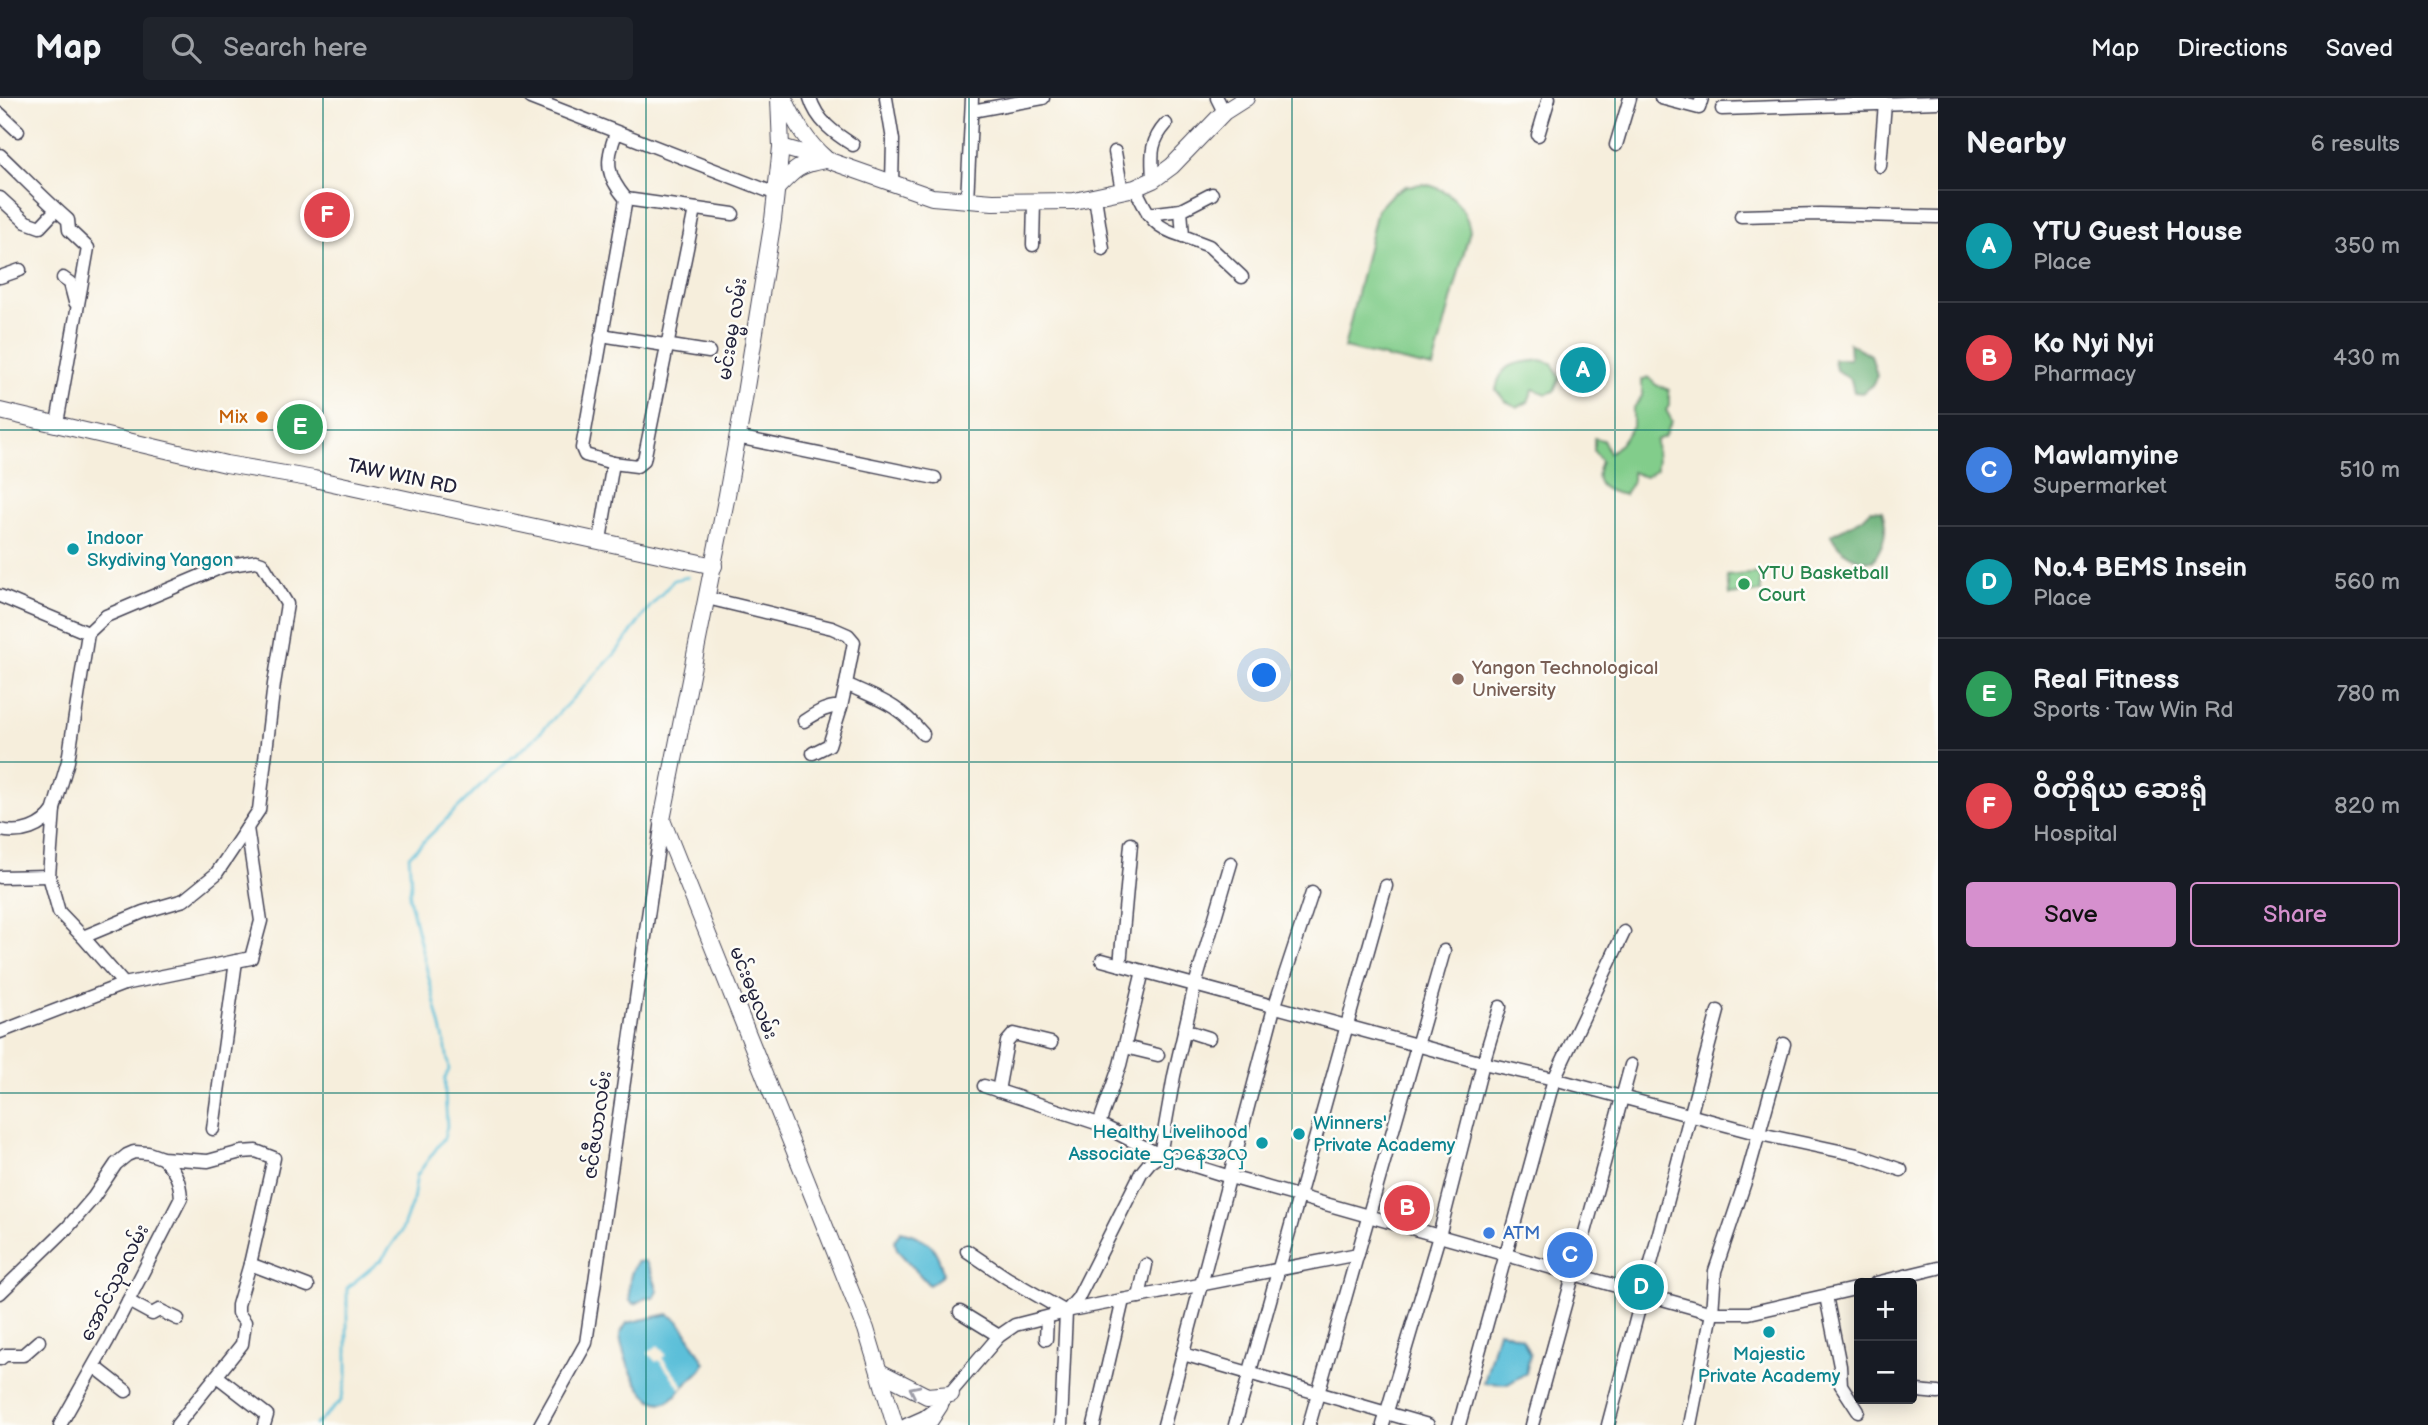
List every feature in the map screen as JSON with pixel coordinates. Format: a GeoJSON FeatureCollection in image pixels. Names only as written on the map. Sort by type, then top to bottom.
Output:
{"type":"FeatureCollection","features":[{"type":"Feature","properties":{"kind":"main road","name":"မင်းဓမ္မ လမ်း"},"geometry":{"type":"LineString","coordinates":[[713,566],[737,437],[776,192],[781,147],[781,98]]}},
{"type":"Feature","properties":{"kind":"main road"},"geometry":{"type":"LineString","coordinates":[[781,98],[792,119],[827,160]]}},
{"type":"Feature","properties":{"kind":"main road"},"geometry":{"type":"LineString","coordinates":[[781,147],[827,160],[932,197],[967,201],[1074,201],[1128,190],[1153,180],[1172,166],[1221,105],[1246,98]]}},
{"type":"Feature","properties":{"kind":"main road"},"geometry":{"type":"LineString","coordinates":[[776,192],[794,169],[811,162],[827,160]]}},
{"type":"Feature","properties":{"kind":"main road","name":"TAW WIN RD"},"geometry":{"type":"LineString","coordinates":[[0,411],[226,464],[314,479],[713,566]]}},
{"type":"Feature","properties":{"kind":"main road"},"geometry":{"type":"LineString","coordinates":[[662,820],[713,566]]}},
{"type":"Feature","properties":{"kind":"main road","name":"မင်းဓမ္မလမ်း"},"geometry":{"type":"LineString","coordinates":[[662,820],[866,1329],[895,1425]]}},
{"type":"Feature","properties":{"kind":"main road"},"geometry":{"type":"LineString","coordinates":[[880,1372],[919,1394],[946,1399],[927,1425]]}},
{"type":"Feature","properties":{"kind":"street"},"geometry":{"type":"LineString","coordinates":[[530,98],[776,192]]}},
{"type":"Feature","properties":{"kind":"street"},"geometry":{"type":"LineString","coordinates":[[810,98],[814,111],[833,132],[853,145]]}},
{"type":"Feature","properties":{"kind":"street"},"geometry":{"type":"LineString","coordinates":[[886,98],[893,140],[892,183]]}},
{"type":"Feature","properties":{"kind":"street"},"geometry":{"type":"LineString","coordinates":[[967,201],[972,105],[1043,98]]}},
{"type":"Feature","properties":{"kind":"street"},"geometry":{"type":"LineString","coordinates":[[1538,135],[1549,98]]}},
{"type":"Feature","properties":{"kind":"street"},"geometry":{"type":"LineString","coordinates":[[1616,145],[1630,98]]}},
{"type":"Feature","properties":{"kind":"street"},"geometry":{"type":"LineString","coordinates":[[1661,98],[1701,103]]}},
{"type":"Feature","properties":{"kind":"street"},"geometry":{"type":"LineString","coordinates":[[1722,109],[1938,102]]}},
{"type":"Feature","properties":{"kind":"street"},"geometry":{"type":"LineString","coordinates":[[1880,166],[1885,103]]}},
{"type":"Feature","properties":{"kind":"street"},"geometry":{"type":"LineString","coordinates":[[0,114],[18,131]]}},
{"type":"Feature","properties":{"kind":"street"},"geometry":{"type":"LineString","coordinates":[[1153,180],[1152,145],[1157,133],[1166,124]]}},
{"type":"Feature","properties":{"kind":"street"},"geometry":{"type":"LineString","coordinates":[[615,132],[608,165],[613,183],[626,199],[733,214]]}},
{"type":"Feature","properties":{"kind":"street"},"geometry":{"type":"LineString","coordinates":[[1115,152],[1128,190],[1155,224],[1164,231],[1209,246],[1242,277]]}},
{"type":"Feature","properties":{"kind":"street"},"geometry":{"type":"LineString","coordinates":[[0,155],[45,197],[55,211],[68,220],[69,230],[88,248],[57,423]]}},
{"type":"Feature","properties":{"kind":"street"},"geometry":{"type":"LineString","coordinates":[[1148,214],[1181,210],[1212,194]]}},
{"type":"Feature","properties":{"kind":"street"},"geometry":{"type":"LineString","coordinates":[[1095,197],[1103,249]]}},
{"type":"Feature","properties":{"kind":"street"},"geometry":{"type":"LineString","coordinates":[[0,198],[26,222],[40,227],[55,211]]}},
{"type":"Feature","properties":{"kind":"street"},"geometry":{"type":"LineString","coordinates":[[626,199],[582,448],[585,455],[613,463],[637,466],[644,460],[695,209]]}},
{"type":"Feature","properties":{"kind":"street"},"geometry":{"type":"LineString","coordinates":[[1033,245],[1034,202]]}},
{"type":"Feature","properties":{"kind":"street"},"geometry":{"type":"LineString","coordinates":[[1181,210],[1183,236]]}},
{"type":"Feature","properties":{"kind":"street"},"geometry":{"type":"LineString","coordinates":[[1741,216],[1819,214],[1938,217]]}},
{"type":"Feature","properties":{"kind":"street"},"geometry":{"type":"LineString","coordinates":[[0,277],[20,270]]}},
{"type":"Feature","properties":{"kind":"street"},"geometry":{"type":"LineString","coordinates":[[63,278],[73,289],[77,313]]}},
{"type":"Feature","properties":{"kind":"street"},"geometry":{"type":"LineString","coordinates":[[601,335],[709,352]]}},
{"type":"Feature","properties":{"kind":"street"},"geometry":{"type":"LineString","coordinates":[[737,437],[935,478]]}},
{"type":"Feature","properties":{"kind":"street"},"geometry":{"type":"LineString","coordinates":[[600,541],[613,463]]}},
{"type":"Feature","properties":{"kind":"street"},"geometry":{"type":"LineString","coordinates":[[83,937],[143,912],[184,900],[216,874],[259,810],[274,684],[287,604],[262,563],[256,561],[224,566],[106,617],[88,633],[80,669],[68,761],[54,809],[49,876],[60,912],[124,984]]}},
{"type":"Feature","properties":{"kind":"street"},"geometry":{"type":"LineString","coordinates":[[0,596],[88,633]]}},
{"type":"Feature","properties":{"kind":"street"},"geometry":{"type":"LineString","coordinates":[[707,598],[832,628],[848,635],[854,642],[841,707],[828,745],[813,753]]}},
{"type":"Feature","properties":{"kind":"street"},"geometry":{"type":"LineString","coordinates":[[846,684],[888,702],[908,715],[923,734]]}},
{"type":"Feature","properties":{"kind":"street"},"geometry":{"type":"LineString","coordinates":[[804,721],[817,712],[841,707]]}},
{"type":"Feature","properties":{"kind":"street"},"geometry":{"type":"LineString","coordinates":[[0,830],[20,832],[47,820],[54,809]]}},
{"type":"Feature","properties":{"kind":"street","name":"ဇင်ဇီယာလမ်း"},"geometry":{"type":"LineString","coordinates":[[540,1425],[586,1343],[662,820]]}},
{"type":"Feature","properties":{"kind":"street"},"geometry":{"type":"LineString","coordinates":[[0,1032],[124,984],[251,958],[261,921],[247,828]]}},
{"type":"Feature","properties":{"kind":"street"},"geometry":{"type":"LineString","coordinates":[[1120,965],[1131,844]]}},
{"type":"Feature","properties":{"kind":"street"},"geometry":{"type":"LineString","coordinates":[[1061,1425],[1066,1312],[1078,1298],[1141,1172],[1150,1161],[1160,1155],[1184,1030],[1231,863]]}},
{"type":"Feature","properties":{"kind":"street"},"geometry":{"type":"LineString","coordinates":[[0,877],[49,876]]}},
{"type":"Feature","properties":{"kind":"street"},"geometry":{"type":"LineString","coordinates":[[1235,1425],[1386,886]]}},
{"type":"Feature","properties":{"kind":"street"},"geometry":{"type":"LineString","coordinates":[[1164,1425],[1274,1008],[1312,893]]}},
{"type":"Feature","properties":{"kind":"street"},"geometry":{"type":"LineString","coordinates":[[1459,1425],[1554,1079],[1624,932]]}},
{"type":"Feature","properties":{"kind":"street"},"geometry":{"type":"LineString","coordinates":[[1309,1425],[1444,951]]}},
{"type":"Feature","properties":{"kind":"street"},"geometry":{"type":"LineString","coordinates":[[1102,960],[1483,1063],[1554,1079],[1760,1134],[1858,1156],[1901,1170]]}},
{"type":"Feature","properties":{"kind":"street"},"geometry":{"type":"LineString","coordinates":[[213,1129],[236,961]]}},
{"type":"Feature","properties":{"kind":"street"},"geometry":{"type":"LineString","coordinates":[[1099,1124],[1125,1047],[1143,971]]}},
{"type":"Feature","properties":{"kind":"street"},"geometry":{"type":"LineString","coordinates":[[1385,1419],[1439,1236],[1500,1007]]}},
{"type":"Feature","properties":{"kind":"street"},"geometry":{"type":"LineString","coordinates":[[1608,1425],[1718,1011]]}},
{"type":"Feature","properties":{"kind":"street"},"geometry":{"type":"LineString","coordinates":[[1184,1030],[1209,1038]]}},
{"type":"Feature","properties":{"kind":"street"},"geometry":{"type":"LineString","coordinates":[[998,1091],[1007,1042],[1014,1034],[1051,1043]]}},
{"type":"Feature","properties":{"kind":"street"},"geometry":{"type":"LineString","coordinates":[[1690,1425],[1712,1313],[1715,1271],[1760,1134],[1784,1044]]}},
{"type":"Feature","properties":{"kind":"street"},"geometry":{"type":"LineString","coordinates":[[1125,1047],[1158,1055]]}},
{"type":"Feature","properties":{"kind":"street"},"geometry":{"type":"LineString","coordinates":[[1532,1425],[1631,1065]]}},
{"type":"Feature","properties":{"kind":"street"},"geometry":{"type":"LineString","coordinates":[[984,1086],[1099,1124],[1160,1155],[1230,1178],[1712,1313],[1749,1313],[1854,1289]]}},
{"type":"Feature","properties":{"kind":"street"},"geometry":{"type":"LineString","coordinates":[[0,1293],[68,1227],[121,1160],[134,1152],[162,1158],[208,1161],[256,1151],[274,1158],[238,1305],[238,1313],[246,1322],[242,1345],[177,1425]]}},
{"type":"Feature","properties":{"kind":"street","name":"အောင်သုခလမ်း"},"geometry":{"type":"LineString","coordinates":[[60,1425],[94,1366],[181,1198],[180,1184],[173,1168],[162,1158]]}},
{"type":"Feature","properties":{"kind":"street"},"geometry":{"type":"LineString","coordinates":[[967,1251],[1066,1312]]}},
{"type":"Feature","properties":{"kind":"street"},"geometry":{"type":"LineString","coordinates":[[906,1425],[924,1417],[946,1399],[999,1336],[1015,1325],[1202,1283],[1358,1254]]}},
{"type":"Feature","properties":{"kind":"street"},"geometry":{"type":"LineString","coordinates":[[250,1264],[307,1286]]}},
{"type":"Feature","properties":{"kind":"street"},"geometry":{"type":"LineString","coordinates":[[1139,1297],[1146,1265]]}},
{"type":"Feature","properties":{"kind":"street"},"geometry":{"type":"LineString","coordinates":[[1901,1278],[1938,1268]]}},
{"type":"Feature","properties":{"kind":"street"},"geometry":{"type":"LineString","coordinates":[[1826,1296],[1840,1366],[1841,1385],[1858,1411]]}},
{"type":"Feature","properties":{"kind":"street"},"geometry":{"type":"LineString","coordinates":[[1094,1425],[1123,1300]]}},
{"type":"Feature","properties":{"kind":"street"},"geometry":{"type":"LineString","coordinates":[[128,1301],[152,1314],[159,1310],[177,1319]]}},
{"type":"Feature","properties":{"kind":"street"},"geometry":{"type":"LineString","coordinates":[[960,1312],[999,1336]]}},
{"type":"Feature","properties":{"kind":"street"},"geometry":{"type":"LineString","coordinates":[[1046,1339],[1047,1318]]}},
{"type":"Feature","properties":{"kind":"street"},"geometry":{"type":"LineString","coordinates":[[0,1359],[5,1355],[23,1355],[39,1342]]}},
{"type":"Feature","properties":{"kind":"street"},"geometry":{"type":"LineString","coordinates":[[1183,1354],[1318,1393],[1385,1419],[1428,1425]]}},
{"type":"Feature","properties":{"kind":"street"},"geometry":{"type":"LineString","coordinates":[[94,1366],[126,1391]]}},
{"type":"Feature","properties":{"kind":"street"},"geometry":{"type":"LineString","coordinates":[[218,1377],[267,1415],[264,1425]]}},
{"type":"Feature","properties":{"kind":"street"},"geometry":{"type":"LineString","coordinates":[[1917,1391],[1938,1393]]}},
{"type":"Feature","properties":{"kind":"green space"},"geometry":{"type":"Polygon","coordinates":[[[1423,184],[1441,189],[1454,199],[1464,213],[1470,230],[1433,368],[1344,348],[1377,210],[1393,193],[1406,186],[1423,184]]]}},
{"type":"Feature","properties":{"kind":"green space"},"geometry":{"type":"Polygon","coordinates":[[[1849,343],[1871,355],[1877,376],[1872,385],[1862,393],[1854,392],[1851,380],[1836,370],[1834,359],[1850,359],[1849,343]]]}},
{"type":"Feature","properties":{"kind":"green space"},"geometry":{"type":"Polygon","coordinates":[[[1541,360],[1552,363],[1560,378],[1554,391],[1547,394],[1533,389],[1528,402],[1518,407],[1505,401],[1496,390],[1506,368],[1517,363],[1541,360]]]}},
{"type":"Feature","properties":{"kind":"green space"},"geometry":{"type":"Polygon","coordinates":[[[1648,377],[1656,385],[1669,390],[1669,406],[1666,410],[1672,421],[1664,437],[1656,440],[1657,469],[1645,477],[1632,472],[1632,482],[1625,495],[1605,489],[1598,481],[1601,461],[1594,451],[1594,438],[1603,440],[1609,453],[1620,444],[1633,426],[1633,409],[1642,396],[1642,380],[1648,377]]]}},
{"type":"Feature","properties":{"kind":"green space"},"geometry":{"type":"Polygon","coordinates":[[[1871,510],[1882,511],[1885,525],[1883,543],[1873,561],[1848,554],[1831,535],[1862,519],[1871,510]]]}},
{"type":"Feature","properties":{"kind":"green space","name":"YTU Basketball Court"},"geometry":{"type":"Polygon","coordinates":[[[1759,573],[1761,592],[1729,595],[1727,576],[1759,573]]]}},
{"type":"Feature","properties":{"kind":"water"},"geometry":{"type":"Polygon","coordinates":[[[901,1231],[919,1237],[935,1251],[943,1275],[929,1285],[898,1251],[894,1241],[901,1231]]]}},
{"type":"Feature","properties":{"kind":"water"},"geometry":{"type":"Polygon","coordinates":[[[645,1261],[658,1291],[654,1298],[646,1298],[635,1304],[630,1301],[631,1276],[637,1262],[645,1261]]]}},
{"type":"Feature","properties":{"kind":"water"},"geometry":{"type":"Polygon","coordinates":[[[668,1314],[679,1321],[705,1363],[672,1399],[657,1402],[648,1397],[634,1378],[624,1354],[620,1334],[627,1323],[668,1314]]]}},
{"type":"Feature","properties":{"kind":"water"},"geometry":{"type":"Polygon","coordinates":[[[1498,1330],[1522,1338],[1530,1355],[1526,1373],[1508,1384],[1484,1383],[1498,1330]]]}},
{"type":"Feature","properties":{"kind":"pier"},"geometry":{"type":"Polygon","coordinates":[[[658,1345],[666,1355],[662,1358],[684,1386],[681,1389],[659,1360],[656,1362],[648,1353],[658,1345]]]}},
{"type":"Feature","properties":{"kind":"waterway"},"geometry":{"type":"LineString","coordinates":[[315,1425],[341,1401],[347,1377],[347,1288],[382,1259],[401,1232],[413,1200],[417,1175],[444,1138],[447,1126],[445,1078],[449,1070],[446,1048],[409,897],[409,856],[489,777],[532,741],[615,654],[674,580],[688,577]]}},
{"type":"Feature","properties":{"kind":"place","name":"ဝိတိုရိယ ဆေးရုံ"},"geometry":{"type":"Point","coordinates":[327,215]}},
{"type":"Feature","properties":{"kind":"place","name":"YTU Guest House"},"geometry":{"type":"Point","coordinates":[1583,370]}},
{"type":"Feature","properties":{"kind":"place","name":"Mix"},"geometry":{"type":"Point","coordinates":[262,417]}},
{"type":"Feature","properties":{"kind":"place","name":"Real Fitness"},"geometry":{"type":"Point","coordinates":[300,427]}},
{"type":"Feature","properties":{"kind":"place","name":"Indoor Skydiving Yangon"},"geometry":{"type":"Point","coordinates":[73,549]}},
{"type":"Feature","properties":{"kind":"place","name":"YTU Basketball Court"},"geometry":{"type":"Point","coordinates":[1744,584]}},
{"type":"Feature","properties":{"kind":"place","name":"Yangon Technological University"},"geometry":{"type":"Point","coordinates":[1458,679]}},
{"type":"Feature","properties":{"kind":"place","name":"Winners' Private Academy"},"geometry":{"type":"Point","coordinates":[1299,1134]}},
{"type":"Feature","properties":{"kind":"place","name":"Healthy Livelihood Associate_ဌာနေအလှ"},"geometry":{"type":"Point","coordinates":[1262,1143]}},
{"type":"Feature","properties":{"kind":"place","name":"Ko Nyi Nyi"},"geometry":{"type":"Point","coordinates":[1407,1208]}},
{"type":"Feature","properties":{"kind":"place","name":"ATM"},"geometry":{"type":"Point","coordinates":[1489,1233]}},
{"type":"Feature","properties":{"kind":"place","name":"Mawlamyine"},"geometry":{"type":"Point","coordinates":[1570,1255]}},
{"type":"Feature","properties":{"kind":"place","name":"No.4 BEMS Insein"},"geometry":{"type":"Point","coordinates":[1641,1287]}},
{"type":"Feature","properties":{"kind":"place","name":"Majestic Private Academy"},"geometry":{"type":"Point","coordinates":[1769,1332]}}]}
